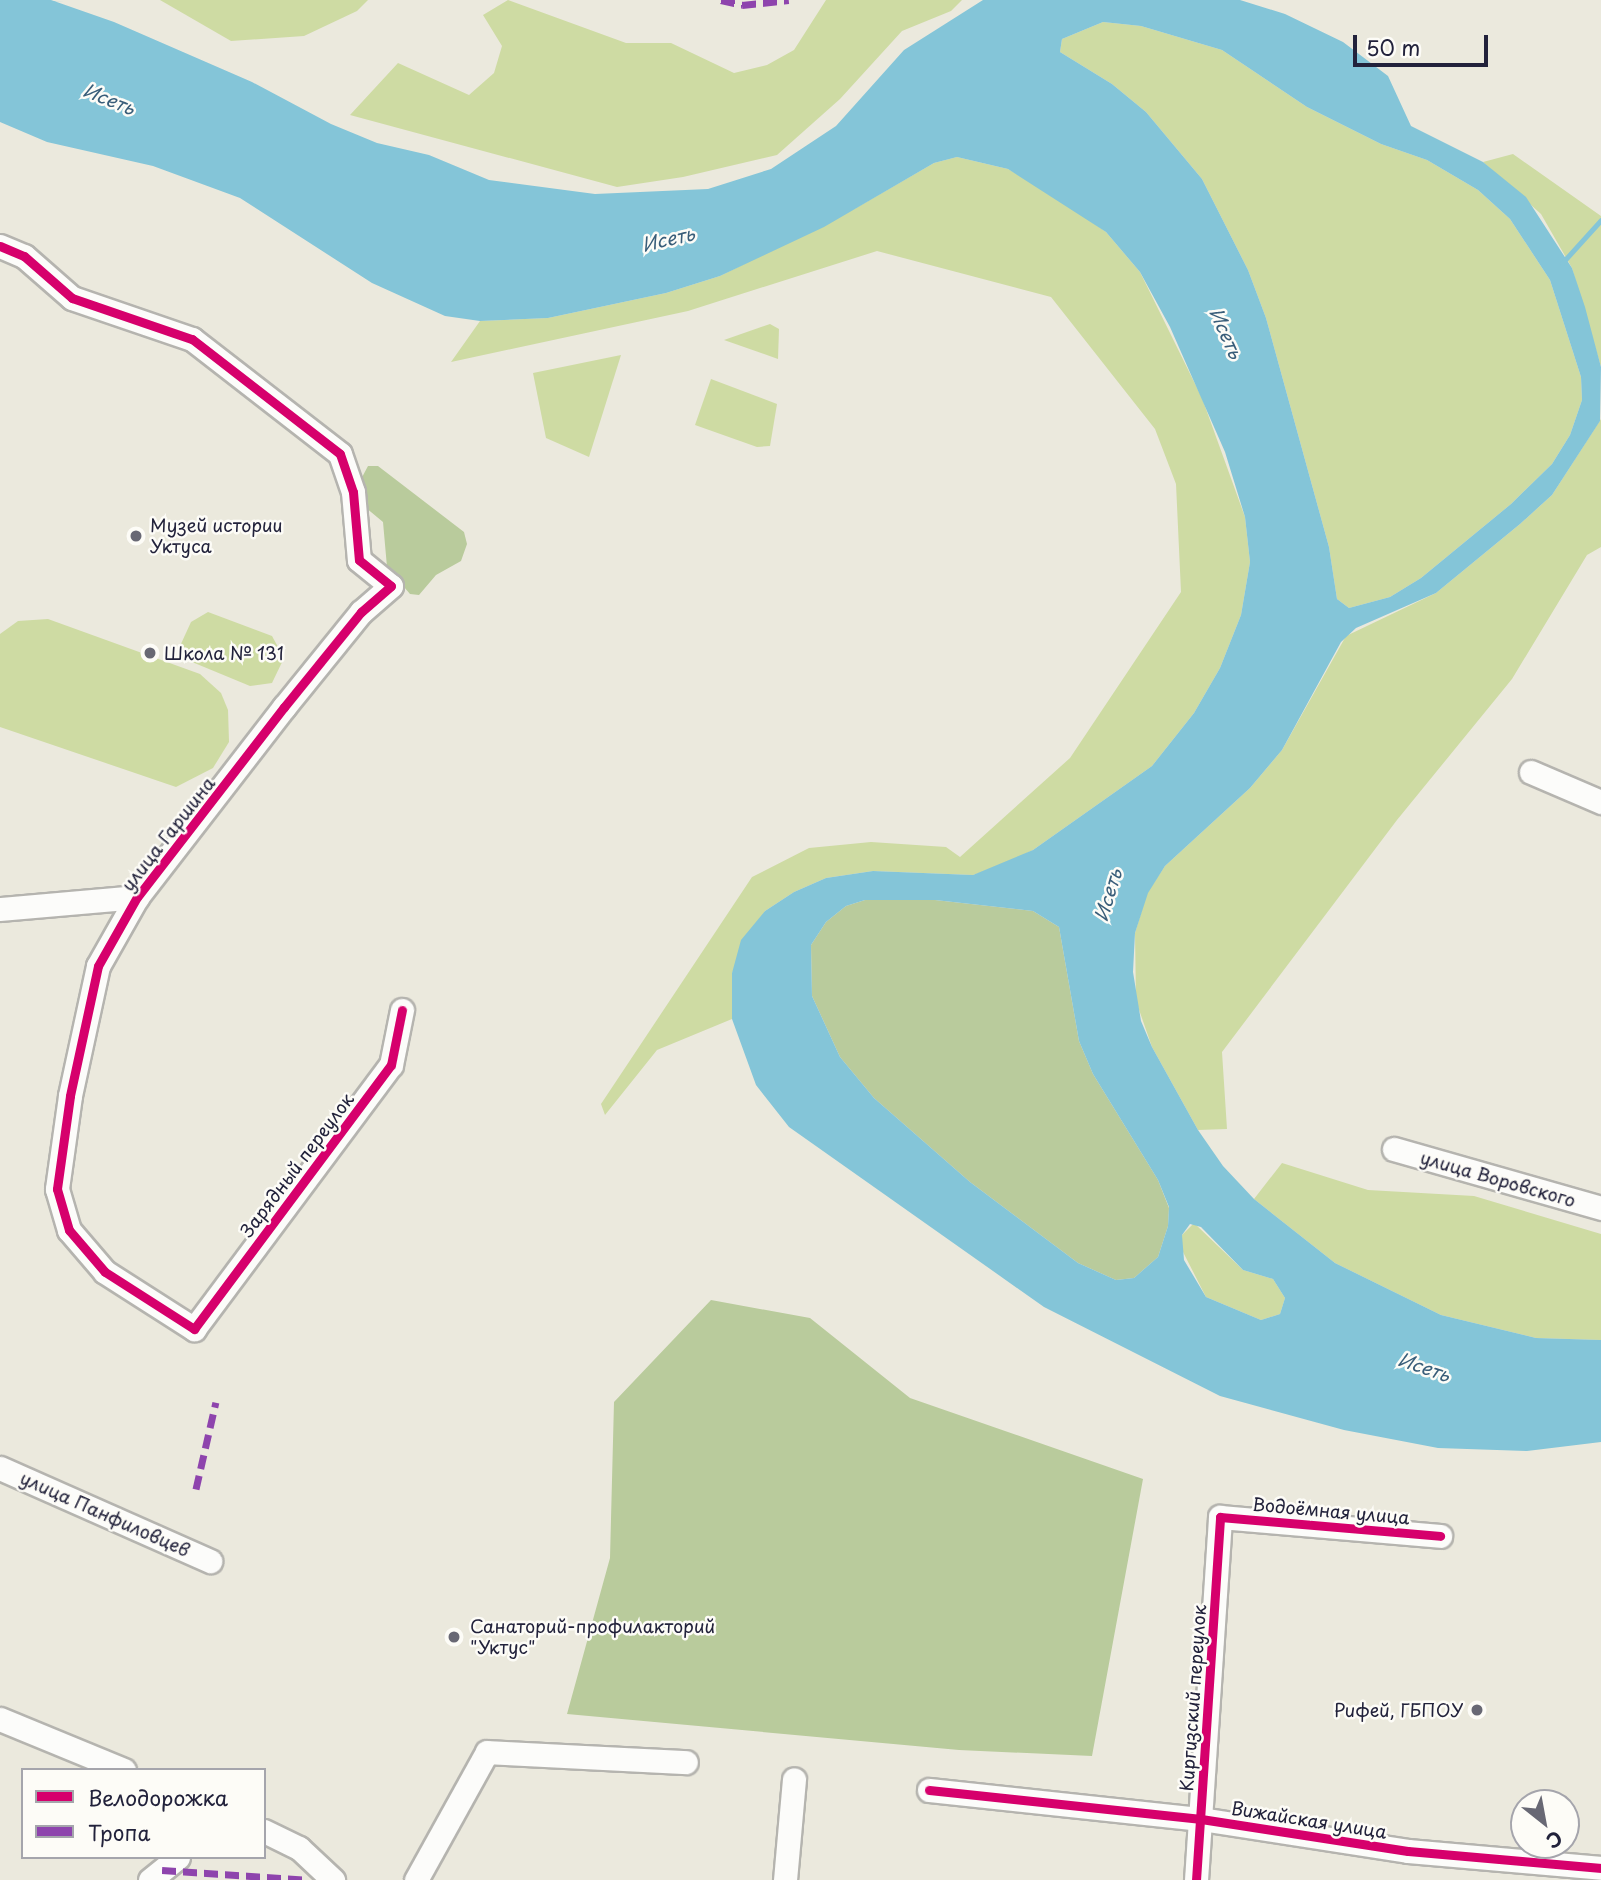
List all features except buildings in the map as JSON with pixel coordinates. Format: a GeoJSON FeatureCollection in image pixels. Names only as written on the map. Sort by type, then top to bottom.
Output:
{"type":"FeatureCollection","features":[{"type":"Feature","properties":{"kind":"street","name":"улица Гаршина"},"geometry":{"type":"LineString","coordinates":[[0,246],[24,256],[72,299],[192,339],[340,454],[353,492],[359,560],[391,586],[362,612],[301,685],[137,897],[98,966],[69,1096],[57,1189],[69,1230],[105,1272],[194,1329]]}},
{"type":"Feature","properties":{"kind":"street"},"geometry":{"type":"LineString","coordinates":[[1531,772],[1601,802]]}},
{"type":"Feature","properties":{"kind":"street"},"geometry":{"type":"LineString","coordinates":[[0,909],[137,897]]}},
{"type":"Feature","properties":{"kind":"street","name":"Зарядный переулок"},"geometry":{"type":"LineString","coordinates":[[194,1329],[391,1065],[402,1010]]}},
{"type":"Feature","properties":{"kind":"street","name":"улица Воровского"},"geometry":{"type":"LineString","coordinates":[[1394,1149],[1601,1208]]}},
{"type":"Feature","properties":{"kind":"street","name":"улица Панфиловцев"},"geometry":{"type":"LineString","coordinates":[[0,1468],[210,1561]]}},
{"type":"Feature","properties":{"kind":"street","name":"Водоёмная улица"},"geometry":{"type":"LineString","coordinates":[[1220,1517],[1440,1536]]}},
{"type":"Feature","properties":{"kind":"street","name":"Киргизский переулок"},"geometry":{"type":"LineString","coordinates":[[1196,1880],[1220,1517]]}},
{"type":"Feature","properties":{"kind":"street"},"geometry":{"type":"LineString","coordinates":[[0,1719],[119,1768]]}},
{"type":"Feature","properties":{"kind":"street"},"geometry":{"type":"LineString","coordinates":[[416,1880],[486,1752],[686,1762]]}},
{"type":"Feature","properties":{"kind":"street"},"geometry":{"type":"LineString","coordinates":[[785,1880],[794,1779]]}},
{"type":"Feature","properties":{"kind":"street","name":"Вижайская улица"},"geometry":{"type":"LineString","coordinates":[[929,1790],[1201,1819],[1408,1852],[1601,1868]]}},
{"type":"Feature","properties":{"kind":"street"},"geometry":{"type":"LineString","coordinates":[[266,1832],[299,1848],[333,1880]]}},
{"type":"Feature","properties":{"kind":"street"},"geometry":{"type":"LineString","coordinates":[[150,1880],[176,1859]]}},
{"type":"Feature","properties":{"kind":"green space"},"geometry":{"type":"Polygon","coordinates":[[[160,0],[368,0],[357,11],[304,36],[231,41],[160,0]]]}},
{"type":"Feature","properties":{"kind":"green space"},"geometry":{"type":"Polygon","coordinates":[[[508,0],[626,43],[671,43],[734,73],[767,65],[794,50],[826,0],[962,0],[951,11],[902,31],[840,99],[777,155],[683,177],[617,187],[350,115],[398,63],[469,95],[494,73],[502,46],[483,15],[508,0]]]}},
{"type":"Feature","properties":{"kind":"green space"},"geometry":{"type":"Polygon","coordinates":[[[1103,22],[1141,26],[1222,50],[1307,107],[1381,144],[1427,160],[1478,190],[1510,219],[1550,280],[1581,377],[1582,400],[1570,435],[1552,464],[1511,504],[1421,578],[1390,597],[1349,608],[1337,599],[1329,547],[1266,318],[1248,270],[1202,179],[1146,112],[1112,84],[1060,52],[1062,39],[1103,22]]]}},
{"type":"Feature","properties":{"kind":"green space"},"geometry":{"type":"Polygon","coordinates":[[[1513,154],[1601,216],[1601,367],[1572,268],[1541,214],[1483,162],[1513,154]]]}},
{"type":"Feature","properties":{"kind":"green space"},"geometry":{"type":"Polygon","coordinates":[[[957,157],[1008,169],[1061,200],[1106,232],[1140,272],[1202,398],[1245,517],[1250,562],[1241,615],[1220,668],[1194,713],[1152,766],[1033,850],[1001,866],[973,875],[873,871],[826,878],[794,892],[765,911],[732,973],[732,1019],[657,1050],[605,1115],[601,1104],[752,877],[809,848],[871,842],[946,847],[960,857],[1070,758],[1181,592],[1176,484],[1155,429],[1051,297],[877,251],[688,311],[451,362],[480,321],[548,318],[666,293],[720,276],[856,208],[934,163],[957,157]]]}},
{"type":"Feature","properties":{"kind":"green space"},"geometry":{"type":"Polygon","coordinates":[[[770,324],[779,329],[778,359],[724,340],[770,324]]]}},
{"type":"Feature","properties":{"kind":"green space"},"geometry":{"type":"Polygon","coordinates":[[[621,355],[589,457],[546,438],[533,373],[621,355]]]}},
{"type":"Feature","properties":{"kind":"green space"},"geometry":{"type":"Polygon","coordinates":[[[711,379],[777,404],[770,446],[757,447],[695,425],[711,379]]]}},
{"type":"Feature","properties":{"kind":"green space"},"geometry":{"type":"Polygon","coordinates":[[[1601,419],[1601,547],[1587,555],[1512,679],[1397,820],[1222,1052],[1227,1129],[1198,1130],[1152,1047],[1136,1001],[1135,933],[1147,893],[1165,866],[1250,788],[1282,750],[1346,636],[1436,593],[1520,524],[1552,495],[1601,419]]]}},
{"type":"Feature","properties":{"kind":"green space"},"geometry":{"type":"Polygon","coordinates":[[[368,466],[378,466],[464,532],[467,544],[461,561],[436,575],[419,595],[410,594],[387,567],[383,522],[365,507],[360,481],[368,466]]]}},
{"type":"Feature","properties":{"kind":"green space"},"geometry":{"type":"Polygon","coordinates":[[[208,612],[272,636],[284,658],[272,683],[250,686],[192,662],[180,646],[191,622],[208,612]]]}},
{"type":"Feature","properties":{"kind":"green space"},"geometry":{"type":"Polygon","coordinates":[[[48,619],[200,674],[221,693],[228,710],[229,742],[213,768],[176,787],[0,727],[0,634],[18,621],[48,619]]]}},
{"type":"Feature","properties":{"kind":"green space"},"geometry":{"type":"Polygon","coordinates":[[[865,900],[935,900],[1033,911],[1059,927],[1079,1041],[1093,1074],[1158,1180],[1169,1208],[1168,1226],[1158,1257],[1134,1278],[1116,1280],[1078,1263],[970,1182],[874,1098],[840,1057],[812,996],[811,945],[826,922],[846,906],[865,900]]]}},
{"type":"Feature","properties":{"kind":"green space"},"geometry":{"type":"Polygon","coordinates":[[[1282,1163],[1368,1190],[1474,1196],[1601,1234],[1601,1340],[1536,1338],[1441,1315],[1335,1263],[1254,1199],[1282,1163]]]}},
{"type":"Feature","properties":{"kind":"green space"},"geometry":{"type":"Polygon","coordinates":[[[1194,1223],[1243,1270],[1273,1279],[1285,1298],[1280,1314],[1261,1320],[1206,1297],[1182,1250],[1182,1235],[1194,1223]]]}},
{"type":"Feature","properties":{"kind":"green space"},"geometry":{"type":"Polygon","coordinates":[[[711,1300],[810,1318],[910,1398],[1143,1479],[1092,1756],[959,1750],[567,1714],[610,1558],[614,1402],[711,1300]]]}},
{"type":"Feature","properties":{"kind":"water","name":"Исеть"},"geometry":{"type":"Polygon","coordinates":[[[0,0],[51,0],[114,22],[252,82],[331,124],[377,143],[429,155],[489,180],[595,194],[708,189],[771,169],[836,126],[904,50],[983,0],[1240,0],[1285,14],[1343,42],[1388,76],[1411,126],[1483,162],[1526,197],[1572,268],[1601,367],[1600,421],[1552,495],[1520,524],[1436,593],[1356,628],[1341,642],[1282,750],[1250,788],[1165,866],[1148,893],[1135,933],[1133,972],[1141,1021],[1152,1047],[1198,1130],[1223,1166],[1254,1199],[1335,1263],[1441,1315],[1536,1338],[1601,1340],[1601,1442],[1527,1451],[1438,1448],[1344,1430],[1220,1396],[1044,1307],[789,1127],[756,1085],[732,1019],[732,973],[741,940],[765,911],[794,892],[826,878],[873,871],[973,875],[1033,850],[1152,766],[1194,713],[1220,668],[1241,615],[1250,562],[1245,517],[1225,452],[1170,327],[1140,272],[1106,232],[1008,169],[957,157],[934,163],[824,227],[720,276],[666,293],[548,318],[480,321],[445,316],[372,283],[240,198],[153,166],[47,142],[0,122],[0,0]],[[1103,22],[1062,39],[1060,52],[1112,84],[1146,112],[1202,179],[1248,270],[1266,318],[1329,547],[1337,599],[1349,608],[1390,597],[1421,578],[1511,504],[1552,464],[1570,435],[1582,400],[1581,377],[1550,280],[1510,219],[1478,190],[1427,160],[1381,144],[1307,107],[1222,50],[1141,26],[1103,22]],[[865,900],[846,906],[826,922],[811,945],[812,996],[840,1057],[874,1098],[970,1182],[1078,1263],[1116,1280],[1134,1278],[1158,1257],[1168,1226],[1169,1207],[1158,1180],[1093,1074],[1079,1041],[1059,927],[1033,911],[935,900],[865,900]],[[1190,1224],[1182,1235],[1184,1260],[1206,1297],[1261,1320],[1280,1314],[1285,1298],[1273,1279],[1243,1270],[1201,1227],[1190,1224]]]}},
{"type":"Feature","properties":{"kind":"waterway"},"geometry":{"type":"LineString","coordinates":[[1562,263],[1601,220]]}},
{"type":"Feature","properties":{"kind":"marked path"},"geometry":{"type":"LineString","coordinates":[[721,0],[742,5],[789,0]]}},
{"type":"Feature","properties":{"kind":"marked path"},"geometry":{"type":"LineString","coordinates":[[196,1489],[216,1402]]}},
{"type":"Feature","properties":{"kind":"marked path"},"geometry":{"type":"LineString","coordinates":[[162,1870],[307,1880]]}},
{"type":"Feature","properties":{"kind":"cycle path"},"geometry":{"type":"LineString","coordinates":[[0,246],[24,256],[72,298],[192,339],[340,454],[353,492],[359,560],[391,586],[361,612],[137,897],[98,966],[70,1096],[57,1189],[69,1230],[105,1272],[194,1329],[391,1065],[402,1010]]}},
{"type":"Feature","properties":{"kind":"cycle path"},"geometry":{"type":"LineString","coordinates":[[1196,1880],[1220,1517],[1440,1536]]}},
{"type":"Feature","properties":{"kind":"cycle path"},"geometry":{"type":"LineString","coordinates":[[929,1790],[1201,1819],[1408,1851],[1601,1868]]}},
{"type":"Feature","properties":{"kind":"place","name":"Музей истории Уктуса"},"geometry":{"type":"Point","coordinates":[136,536]}},
{"type":"Feature","properties":{"kind":"place","name":"Школа № 131"},"geometry":{"type":"Point","coordinates":[150,653]}},
{"type":"Feature","properties":{"kind":"place","name":"Санаторий-профилакторий \"Уктус\""},"geometry":{"type":"Point","coordinates":[454,1637]}},
{"type":"Feature","properties":{"kind":"place","name":"Рифей, ГБПОУ"},"geometry":{"type":"Point","coordinates":[1477,1710]}}]}
